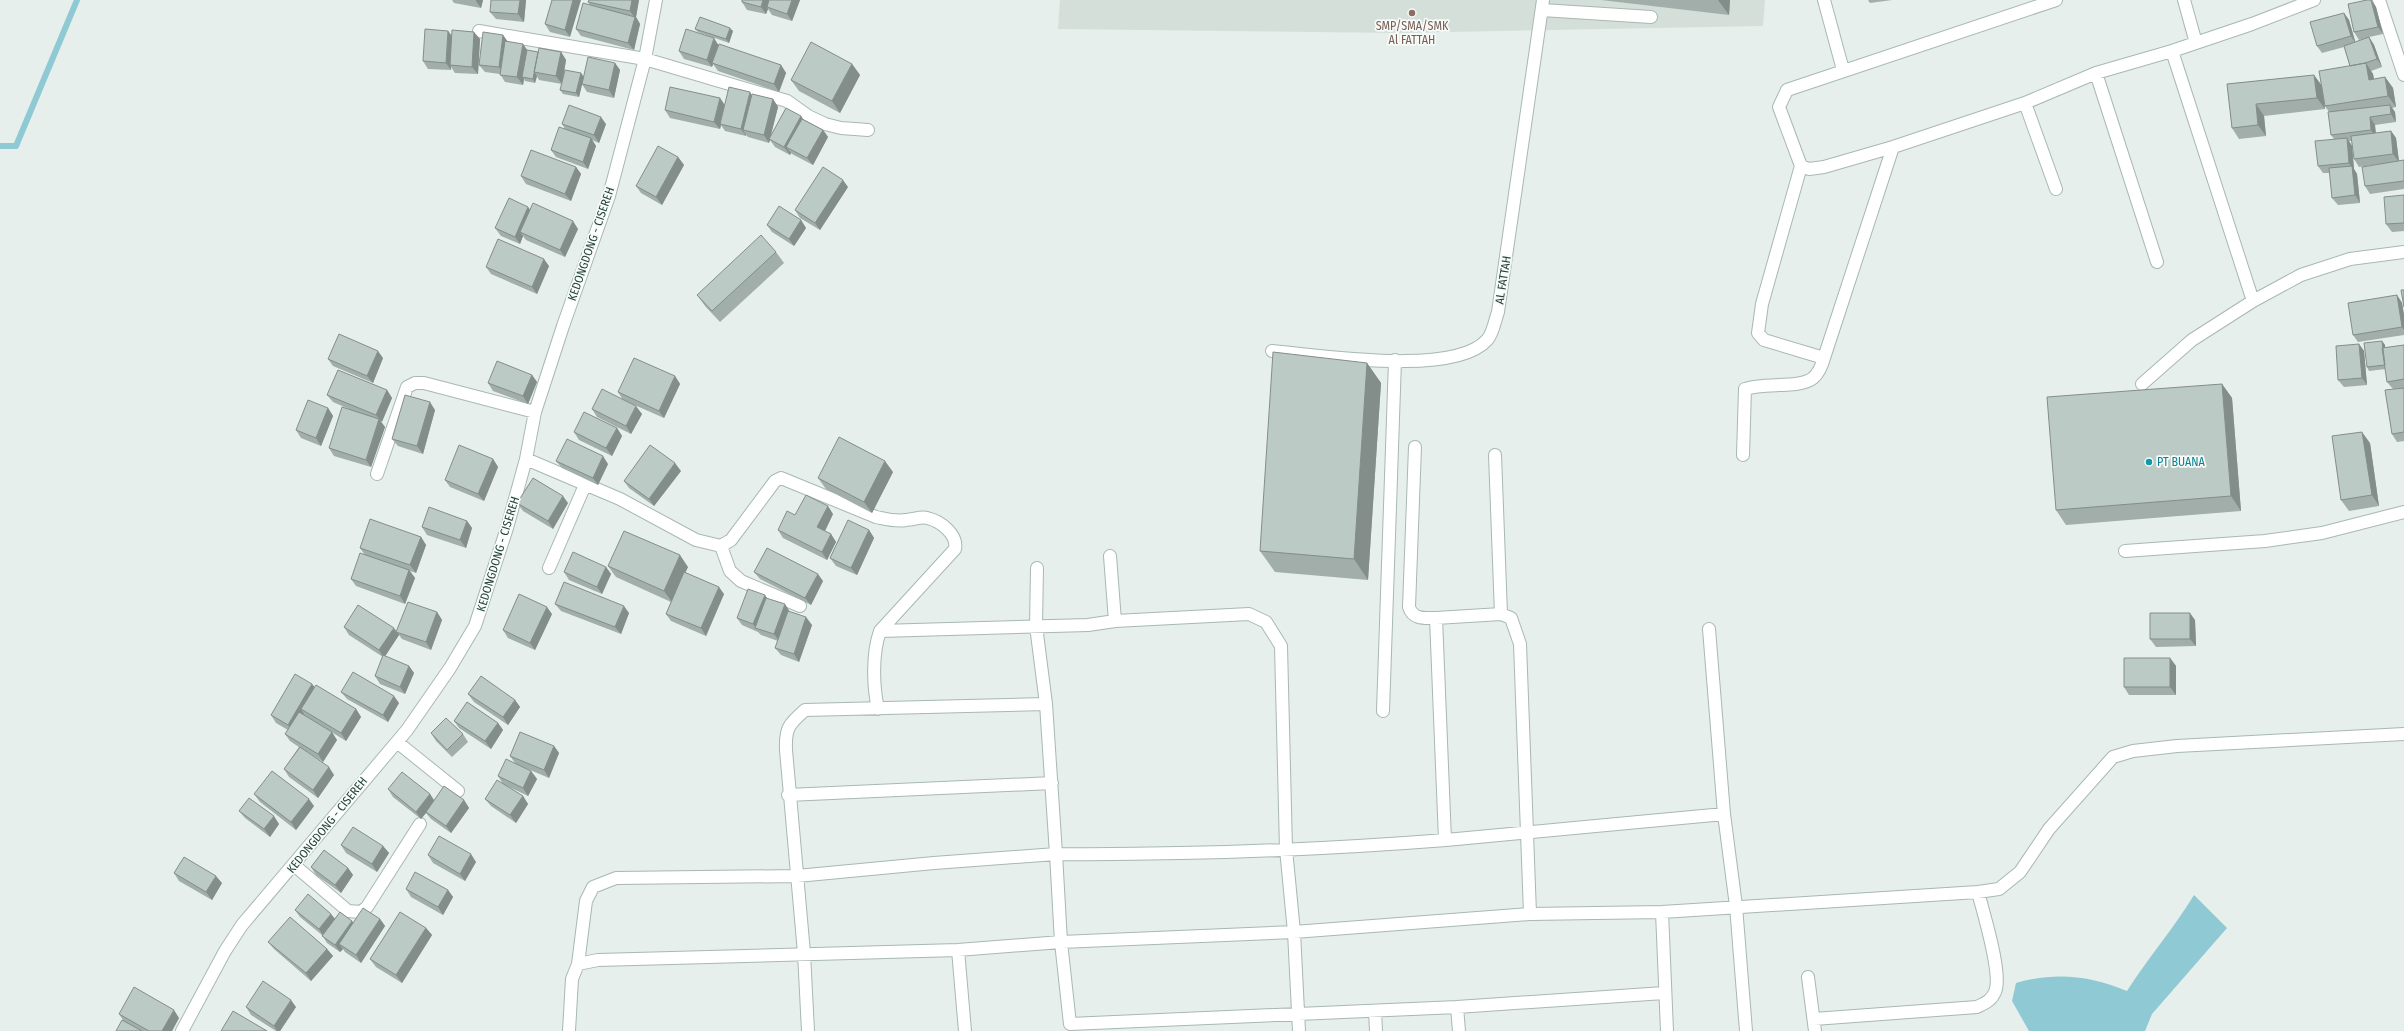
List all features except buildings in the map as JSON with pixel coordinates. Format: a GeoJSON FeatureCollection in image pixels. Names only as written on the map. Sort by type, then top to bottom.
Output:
{"type":"FeatureCollection","features":[{"type":"Feature","properties":{"kind":"street","name":"KEDONGDONG - CISEREH"},"geometry":{"type":"LineString","coordinates":[[182,1031],[225,951],[242,926],[294,865],[334,814],[397,742],[450,668],[475,626],[507,528],[526,459],[535,412],[563,326],[609,196],[645,59],[656,0]]}},
{"type":"Feature","properties":{"kind":"street"},"geometry":{"type":"LineString","coordinates":[[1824,0],[1843,70]]}},
{"type":"Feature","properties":{"kind":"street"},"geometry":{"type":"LineString","coordinates":[[1824,358],[1764,340],[1758,333],[1762,304],[1801,166],[1779,107],[1787,90],[2056,0]]}},
{"type":"Feature","properties":{"kind":"street"},"geometry":{"type":"LineString","coordinates":[[2184,0],[2196,43]]}},
{"type":"Feature","properties":{"kind":"street"},"geometry":{"type":"LineString","coordinates":[[1801,166],[1809,169],[1824,167],[1893,147],[2025,103],[2096,73],[2196,43],[2314,0]]}},
{"type":"Feature","properties":{"kind":"street"},"geometry":{"type":"LineString","coordinates":[[2379,0],[2404,76]]}},
{"type":"Feature","properties":{"kind":"street"},"geometry":{"type":"LineString","coordinates":[[1542,5],[1651,18]]}},
{"type":"Feature","properties":{"kind":"street","name":"AL FATTAH"},"geometry":{"type":"LineString","coordinates":[[1272,351],[1395,360],[1432,361],[1468,354],[1488,340],[1498,312],[1542,5]]}},
{"type":"Feature","properties":{"kind":"street"},"geometry":{"type":"LineString","coordinates":[[479,31],[645,59],[787,101],[808,116],[825,124],[841,128],[868,130]]}},
{"type":"Feature","properties":{"kind":"street"},"geometry":{"type":"LineString","coordinates":[[2172,51],[2253,301]]}},
{"type":"Feature","properties":{"kind":"street"},"geometry":{"type":"LineString","coordinates":[[2096,73],[2157,262]]}},
{"type":"Feature","properties":{"kind":"street"},"geometry":{"type":"LineString","coordinates":[[2025,103],[2056,189]]}},
{"type":"Feature","properties":{"kind":"street"},"geometry":{"type":"LineString","coordinates":[[1742,455],[1745,389],[1755,385],[1803,382],[1813,378],[1824,358],[1893,147]]}},
{"type":"Feature","properties":{"kind":"street"},"geometry":{"type":"LineString","coordinates":[[2142,384],[2192,340],[2253,301],[2301,275],[2350,259],[2404,252]]}},
{"type":"Feature","properties":{"kind":"street"},"geometry":{"type":"LineString","coordinates":[[1383,711],[1395,360]]}},
{"type":"Feature","properties":{"kind":"street"},"geometry":{"type":"LineString","coordinates":[[377,474],[407,387],[414,383],[424,383],[535,412]]}},
{"type":"Feature","properties":{"kind":"street"},"geometry":{"type":"LineString","coordinates":[[1415,447],[1409,607],[1413,615],[1418,617],[1436,618],[1501,614],[1511,618],[1520,644],[1530,914]]}},
{"type":"Feature","properties":{"kind":"street"},"geometry":{"type":"LineString","coordinates":[[1495,455],[1501,614]]}},
{"type":"Feature","properties":{"kind":"street"},"geometry":{"type":"LineString","coordinates":[[526,459],[620,499],[696,540],[720,546],[731,540],[775,481],[781,478],[876,517],[905,521],[926,517],[935,521],[953,534],[956,540],[955,549],[880,631],[876,641],[875,693],[878,709]]}},
{"type":"Feature","properties":{"kind":"street"},"geometry":{"type":"LineString","coordinates":[[549,568],[586,485]]}},
{"type":"Feature","properties":{"kind":"street"},"geometry":{"type":"LineString","coordinates":[[2125,551],[2265,541],[2322,533],[2404,512]]}},
{"type":"Feature","properties":{"kind":"street"},"geometry":{"type":"LineString","coordinates":[[720,546],[730,570],[741,581],[800,606]]}},
{"type":"Feature","properties":{"kind":"street"},"geometry":{"type":"LineString","coordinates":[[1110,556],[1115,621]]}},
{"type":"Feature","properties":{"kind":"street"},"geometry":{"type":"LineString","coordinates":[[1037,568],[1036,626],[1046,704],[1061,942],[1070,1027],[1298,1013],[1457,1007],[1664,993]]}},
{"type":"Feature","properties":{"kind":"street"},"geometry":{"type":"LineString","coordinates":[[880,631],[1088,625],[1115,621],[1249,614],[1266,622],[1281,646],[1286,849],[1294,932],[1299,1031]]}},
{"type":"Feature","properties":{"kind":"street"},"geometry":{"type":"LineString","coordinates":[[1436,618],[1445,840]]}},
{"type":"Feature","properties":{"kind":"street"},"geometry":{"type":"LineString","coordinates":[[1709,629],[1724,814],[1736,906],[1746,1031]]}},
{"type":"Feature","properties":{"kind":"street"},"geometry":{"type":"LineString","coordinates":[[808,1031],[804,953],[788,795],[785,735],[791,723],[805,710],[1046,704]]}},
{"type":"Feature","properties":{"kind":"street"},"geometry":{"type":"LineString","coordinates":[[578,964],[598,960],[804,953],[958,950],[1061,942],[1294,932],[1530,914],[1662,912],[1736,906],[1978,892],[1999,889],[2020,872],[2048,829],[2113,757],[2133,751],[2177,746],[2404,734]]}},
{"type":"Feature","properties":{"kind":"street"},"geometry":{"type":"LineString","coordinates":[[397,742],[458,790]]}},
{"type":"Feature","properties":{"kind":"street"},"geometry":{"type":"LineString","coordinates":[[788,795],[1052,783]]}},
{"type":"Feature","properties":{"kind":"street"},"geometry":{"type":"LineString","coordinates":[[569,1031],[572,979],[578,964],[586,901],[593,887],[602,882],[616,878],[797,876],[934,863],[1056,854],[1128,854],[1286,849],[1445,840],[1724,814]]}},
{"type":"Feature","properties":{"kind":"street"},"geometry":{"type":"LineString","coordinates":[[294,865],[348,911],[361,912],[367,907],[420,824]]}},
{"type":"Feature","properties":{"kind":"street"},"geometry":{"type":"LineString","coordinates":[[1808,977],[1815,1025],[1977,1007],[1989,1002],[1996,991],[1997,979],[1991,940],[1978,892]]}},
{"type":"Feature","properties":{"kind":"street"},"geometry":{"type":"LineString","coordinates":[[1662,912],[1664,993],[1667,1031]]}},
{"type":"Feature","properties":{"kind":"street"},"geometry":{"type":"LineString","coordinates":[[958,950],[965,1031]]}},
{"type":"Feature","properties":{"kind":"street"},"geometry":{"type":"LineString","coordinates":[[1457,1007],[1459,1031]]}},
{"type":"Feature","properties":{"kind":"street"},"geometry":{"type":"LineString","coordinates":[[1375,1010],[1376,1031]]}},
{"type":"Feature","properties":{"kind":"shaded area","name":"SMP/SMA/SMK Al FATTAH"},"geometry":{"type":"Polygon","coordinates":[[[1060,0],[1765,0],[1763,26],[1397,33],[1058,29],[1060,0]]]}},
{"type":"Feature","properties":{"kind":"water"},"geometry":{"type":"Polygon","coordinates":[[[2194,895],[2227,928],[2152,1014],[2145,1031],[2029,1031],[2012,1001],[2016,983],[2044,977],[2072,977],[2099,981],[2127,991],[2194,895]]]}},
{"type":"Feature","properties":{"kind":"waterway"},"geometry":{"type":"LineString","coordinates":[[0,146],[16,146],[77,0]]}},
{"type":"Feature","properties":{"kind":"place","name":"SMP/SMA/SMK Al FATTAH"},"geometry":{"type":"Point","coordinates":[1412,13]}},
{"type":"Feature","properties":{"kind":"place","name":"PT BUANA"},"geometry":{"type":"Point","coordinates":[2149,462]}}]}
